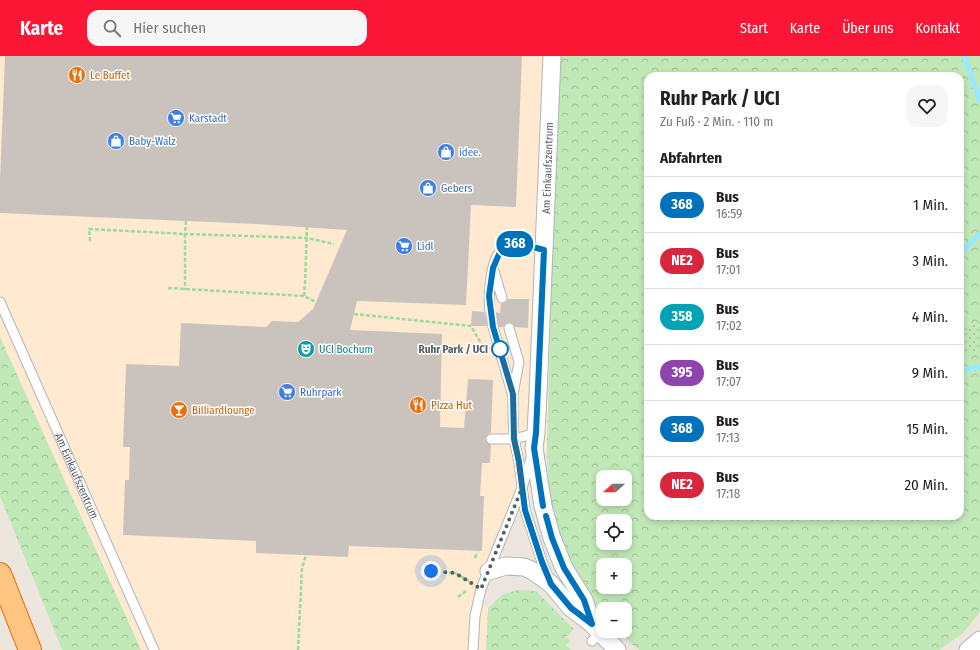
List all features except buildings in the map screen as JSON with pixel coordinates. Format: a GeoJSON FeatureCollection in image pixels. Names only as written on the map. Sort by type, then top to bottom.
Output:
{"type":"FeatureCollection","features":[{"type":"Feature","properties":{"kind":"highway"},"geometry":{"type":"LineString","coordinates":[[0,574],[30,650]]}},
{"type":"Feature","properties":{"kind":"street","name":"Am Einkaufszentrum"},"geometry":{"type":"LineString","coordinates":[[552,56],[535,441],[543,506],[552,538],[564,568],[584,600],[595,633]]}},
{"type":"Feature","properties":{"kind":"street","name":"Am Einkaufszentrum"},"geometry":{"type":"LineString","coordinates":[[489,571],[506,566],[537,567],[571,608],[595,633],[617,650]]}},
{"type":"Feature","properties":{"kind":"street"},"geometry":{"type":"LineString","coordinates":[[968,650],[980,640]]}},
{"type":"Feature","properties":{"kind":"lane"},"geometry":{"type":"LineString","coordinates":[[490,312],[489,296],[493,268],[500,252],[518,243],[544,250]]}},
{"type":"Feature","properties":{"kind":"lane"},"geometry":{"type":"LineString","coordinates":[[493,268],[502,298]]}},
{"type":"Feature","properties":{"kind":"lane","name":"Am Einkaufszentrum"},"geometry":{"type":"LineString","coordinates":[[0,302],[154,650]]}},
{"type":"Feature","properties":{"kind":"lane"},"geometry":{"type":"LineString","coordinates":[[493,327],[513,394]]}},
{"type":"Feature","properties":{"kind":"lane"},"geometry":{"type":"LineString","coordinates":[[509,328],[519,362],[513,394],[514,439],[525,510],[537,567],[559,555]]}},
{"type":"Feature","properties":{"kind":"lane"},"geometry":{"type":"LineString","coordinates":[[491,439],[535,441]]}},
{"type":"Feature","properties":{"kind":"lane","name":"Am Einkaufszentrum"},"geometry":{"type":"LineString","coordinates":[[473,650],[475,616],[481,589],[522,488],[535,441]]}},
{"type":"Feature","properties":{"kind":"path"},"geometry":{"type":"LineString","coordinates":[[185,290],[186,221]]}},
{"type":"Feature","properties":{"kind":"path"},"geometry":{"type":"LineString","coordinates":[[304,296],[307,227]]}},
{"type":"Feature","properties":{"kind":"path"},"geometry":{"type":"LineString","coordinates":[[90,241],[89,229],[307,238],[334,244]]}},
{"type":"Feature","properties":{"kind":"path"},"geometry":{"type":"LineString","coordinates":[[168,288],[304,296],[316,302]]}},
{"type":"Feature","properties":{"kind":"path"},"geometry":{"type":"LineString","coordinates":[[354,314],[471,326],[485,350]]}},
{"type":"Feature","properties":{"kind":"path"},"geometry":{"type":"LineString","coordinates":[[298,650],[302,568],[306,555]]}},
{"type":"Feature","properties":{"kind":"path"},"geometry":{"type":"LineString","coordinates":[[431,571],[455,573],[481,589]]}},
{"type":"Feature","properties":{"kind":"shaded area","name":"Ruhrpark"},"geometry":{"type":"Polygon","coordinates":[[[0,56],[561,56],[555,159],[547,446],[534,493],[529,502],[494,535],[486,570],[484,605],[488,608],[486,650],[141,650],[0,337],[0,56]]]}},
{"type":"Feature","properties":{"kind":"green space"},"geometry":{"type":"Polygon","coordinates":[[[561,56],[980,56],[980,319],[964,333],[964,72],[644,72],[644,520],[964,520],[964,353],[980,353],[980,612],[962,634],[939,650],[640,650],[631,644],[626,638],[632,638],[632,602],[596,602],[596,604],[585,592],[561,542],[549,497],[547,446],[555,159],[561,56]]]}},
{"type":"Feature","properties":{"kind":"green space"},"geometry":{"type":"Polygon","coordinates":[[[980,319],[980,353],[964,353],[964,333],[980,319]]]}},
{"type":"Feature","properties":{"kind":"green space"},"geometry":{"type":"Polygon","coordinates":[[[0,337],[141,650],[62,650],[0,496],[0,337]]]}},
{"type":"Feature","properties":{"kind":"green space"},"geometry":{"type":"Polygon","coordinates":[[[517,590],[536,591],[574,629],[566,637],[570,641],[566,645],[571,650],[486,650],[488,608],[502,595],[517,590]]]}},
{"type":"Feature","properties":{"kind":"waterway"},"geometry":{"type":"LineString","coordinates":[[964,56],[980,100]]}},
{"type":"Feature","properties":{"kind":"waterway"},"geometry":{"type":"LineString","coordinates":[[964,249],[980,234]]}},
{"type":"Feature","properties":{"kind":"waterway"},"geometry":{"type":"LineString","coordinates":[[964,369],[980,367]]}},
{"type":"Feature","properties":{"kind":"bus line","name":"368"},"geometry":{"type":"LineString","coordinates":[[543,506],[534,448],[536,433],[544,250],[518,243],[500,252],[493,268],[489,305],[493,327],[513,394],[514,439],[519,462],[525,510],[551,584],[571,608],[592,624],[584,600],[564,568],[552,538],[546,516]]}},
{"type":"Feature","properties":{"kind":"place","name":"Le Buffet"},"geometry":{"type":"Point","coordinates":[77,75]}},
{"type":"Feature","properties":{"kind":"place","name":"Karstadt"},"geometry":{"type":"Point","coordinates":[176,118]}},
{"type":"Feature","properties":{"kind":"place","name":"Baby-Walz"},"geometry":{"type":"Point","coordinates":[116,141]}},
{"type":"Feature","properties":{"kind":"place","name":"idee."},"geometry":{"type":"Point","coordinates":[446,152]}},
{"type":"Feature","properties":{"kind":"place","name":"Gebers"},"geometry":{"type":"Point","coordinates":[428,188]}},
{"type":"Feature","properties":{"kind":"place","name":"Lidl"},"geometry":{"type":"Point","coordinates":[404,246]}},
{"type":"Feature","properties":{"kind":"place","name":"UCI Bochum"},"geometry":{"type":"Point","coordinates":[306,349]}},
{"type":"Feature","properties":{"kind":"place","name":"Ruhr Park / UCI"},"geometry":{"type":"Point","coordinates":[500,349]}},
{"type":"Feature","properties":{"kind":"place","name":"Ruhrpark"},"geometry":{"type":"Point","coordinates":[287,392]}},
{"type":"Feature","properties":{"kind":"place","name":"Pizza Hut"},"geometry":{"type":"Point","coordinates":[418,405]}},
{"type":"Feature","properties":{"kind":"place","name":"Billiardlounge"},"geometry":{"type":"Point","coordinates":[179,410]}},
{"type":"Feature","properties":{"kind":"route"},"geometry":{"type":"LineString","coordinates":[[431,571],[455,573],[481,589],[522,488],[519,462],[514,439],[513,394],[500,349]]}}]}
